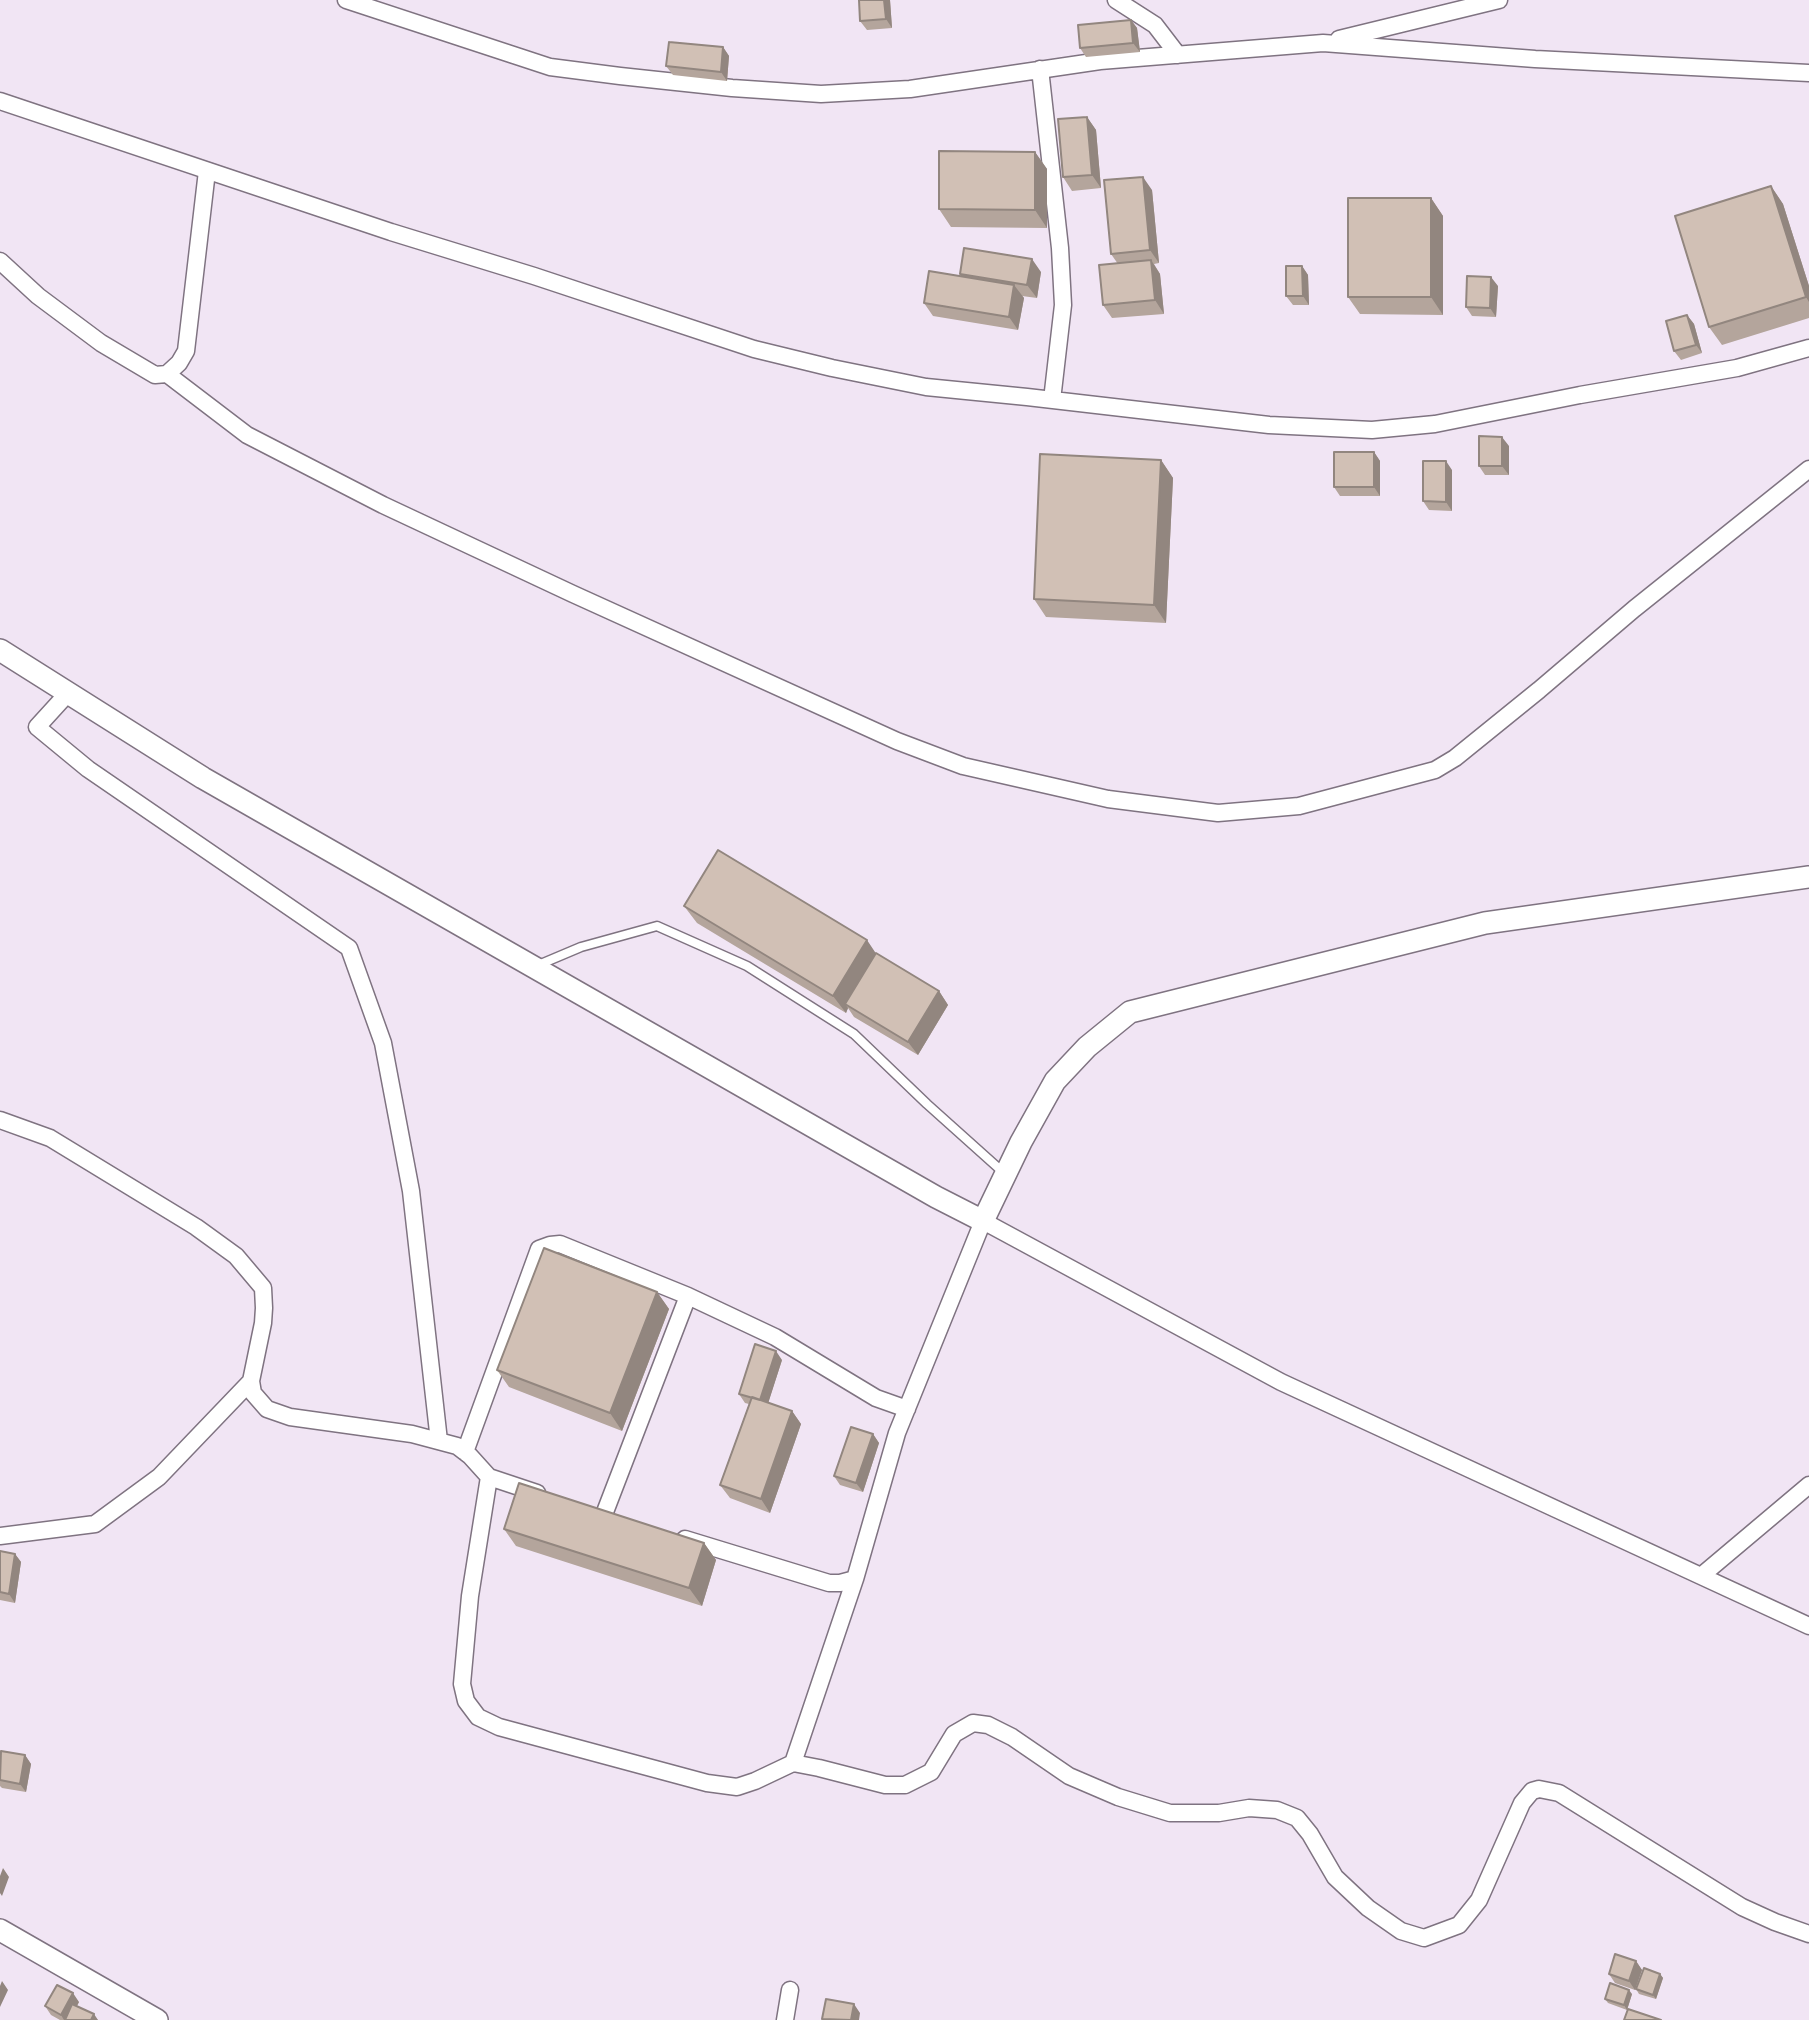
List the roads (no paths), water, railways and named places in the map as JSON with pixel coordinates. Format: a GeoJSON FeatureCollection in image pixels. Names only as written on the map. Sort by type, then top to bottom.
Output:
{"type":"FeatureCollection","features":[{"type":"Feature","properties":{"kind":"street"},"geometry":{"type":"LineString","coordinates":[[346,0],[550,67],[732,88],[821,94],[911,89],[1100,61],[1323,43],[1499,0]]}},
{"type":"Feature","properties":{"kind":"street"},"geometry":{"type":"LineString","coordinates":[[1116,0],[1155,25],[1178,55]]}},
{"type":"Feature","properties":{"kind":"street"},"geometry":{"type":"LineString","coordinates":[[1323,43],[1535,59],[1809,73]]}},
{"type":"Feature","properties":{"kind":"street"},"geometry":{"type":"LineString","coordinates":[[1040,69],[1060,248],[1063,305],[1052,400]]}},
{"type":"Feature","properties":{"kind":"street"},"geometry":{"type":"LineString","coordinates":[[0,102],[754,349],[926,387],[1269,425],[1372,430],[1435,424],[1737,368],[1809,348]]}},
{"type":"Feature","properties":{"kind":"street"},"geometry":{"type":"LineString","coordinates":[[0,261],[37,296],[101,342],[155,375],[167,374],[173,371],[186,351],[207,171]]}},
{"type":"Feature","properties":{"kind":"street"},"geometry":{"type":"LineString","coordinates":[[167,374],[247,435],[383,505],[897,741],[963,766],[1108,799],[1218,813],[1299,806],[1435,770],[1455,758],[1634,609],[1809,469]]}},
{"type":"Feature","properties":{"kind":"street"},"geometry":{"type":"LineString","coordinates":[[0,650],[203,778],[936,1197],[1282,1381],[1809,1626]]}},
{"type":"Feature","properties":{"kind":"street"},"geometry":{"type":"LineString","coordinates":[[68,693],[37,727],[88,769],[349,948],[383,1043],[411,1191],[439,1441]]}},
{"type":"Feature","properties":{"kind":"street"},"geometry":{"type":"LineString","coordinates":[[793,1763],[855,1579],[897,1433],[983,1221],[1055,1081],[1087,1047],[1130,1012],[1485,923],[1809,877]]}},
{"type":"Feature","properties":{"kind":"street"},"geometry":{"type":"LineString","coordinates":[[0,1120],[61,1143],[196,1227],[236,1256],[263,1288],[263,1323],[251,1381],[253,1393],[267,1409],[290,1417],[412,1434],[457,1446],[489,1478],[548,1497]]}},
{"type":"Feature","properties":{"kind":"street"},"geometry":{"type":"LineString","coordinates":[[464,1452],[539,1250],[560,1244],[688,1296],[775,1337],[876,1398],[907,1409]]}},
{"type":"Feature","properties":{"kind":"street"},"geometry":{"type":"LineString","coordinates":[[605,1513],[688,1296]]}},
{"type":"Feature","properties":{"kind":"street"},"geometry":{"type":"LineString","coordinates":[[0,1536],[95,1524],[159,1477],[251,1381]]}},
{"type":"Feature","properties":{"kind":"street"},"geometry":{"type":"LineString","coordinates":[[489,1478],[470,1596],[462,1684],[466,1701],[478,1717],[499,1727],[707,1783],[737,1787],[793,1763],[886,1785],[905,1785],[931,1772],[954,1734],[973,1723],[988,1725],[1012,1737],[1069,1776],[1118,1797],[1170,1813],[1219,1813],[1249,1808],[1277,1810],[1297,1818],[1310,1834],[1335,1877],[1368,1908],[1401,1931],[1423,1938],[1459,1925],[1479,1900],[1522,1803],[1532,1791],[1539,1789],[1559,1793],[1742,1907],[1809,1934]]}},
{"type":"Feature","properties":{"kind":"street"},"geometry":{"type":"LineString","coordinates":[[1701,1576],[1809,1485]]}},
{"type":"Feature","properties":{"kind":"street"},"geometry":{"type":"LineString","coordinates":[[667,1533],[830,1583],[855,1579]]}},
{"type":"Feature","properties":{"kind":"street"},"geometry":{"type":"LineString","coordinates":[[0,1930],[157,2020]]}},
{"type":"Feature","properties":{"kind":"street"},"geometry":{"type":"LineString","coordinates":[[785,2020],[790,1990]]}},
{"type":"Feature","properties":{"kind":"lane"},"geometry":{"type":"LineString","coordinates":[[533,967],[581,947],[657,926],[747,967],[854,1034],[1005,1174]]}}]}
